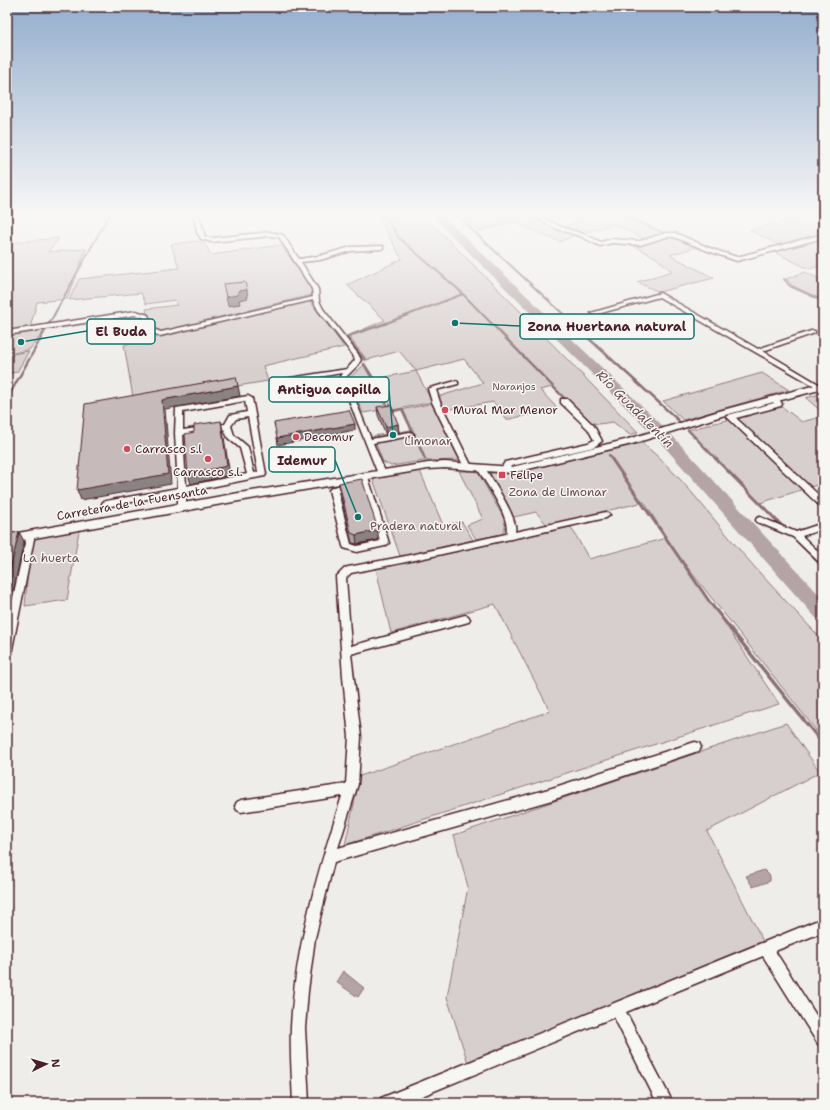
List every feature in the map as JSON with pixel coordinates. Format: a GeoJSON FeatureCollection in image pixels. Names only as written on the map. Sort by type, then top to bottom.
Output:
{"type":"FeatureCollection","features":[{"type":"Feature","properties":{"kind":"main road","name":"Carretera de la Fuensanta"},"geometry":{"type":"LineString","coordinates":[[7,539],[182,507],[365,480],[382,474],[428,466],[504,470],[519,469],[628,442],[722,413],[822,387]]}},
{"type":"Feature","properties":{"kind":"street"},"geometry":{"type":"LineString","coordinates":[[302,267],[315,289],[316,298],[320,309],[356,354],[358,360],[356,365],[345,373],[343,377],[382,474]]}},
{"type":"Feature","properties":{"kind":"street"},"geometry":{"type":"LineString","coordinates":[[594,313],[660,294],[822,387]]}},
{"type":"Feature","properties":{"kind":"street"},"geometry":{"type":"LineString","coordinates":[[7,333],[136,313],[146,316],[150,330],[160,334],[316,298]]}},
{"type":"Feature","properties":{"kind":"street"},"geometry":{"type":"LineString","coordinates":[[757,351],[813,332]]}},
{"type":"Feature","properties":{"kind":"street"},"geometry":{"type":"LineString","coordinates":[[284,381],[350,370]]}},
{"type":"Feature","properties":{"kind":"street"},"geometry":{"type":"LineString","coordinates":[[456,383],[432,389],[436,402],[468,467]]}},
{"type":"Feature","properties":{"kind":"street"},"geometry":{"type":"LineString","coordinates":[[312,397],[348,390]]}},
{"type":"Feature","properties":{"kind":"street"},"geometry":{"type":"LineString","coordinates":[[106,504],[182,490],[262,474],[248,398],[179,410],[182,490],[182,507]]}},
{"type":"Feature","properties":{"kind":"street"},"geometry":{"type":"LineString","coordinates":[[775,399],[778,404],[731,417],[823,504]]}},
{"type":"Feature","properties":{"kind":"street"},"geometry":{"type":"LineString","coordinates":[[504,470],[508,464],[591,446],[598,440],[591,428],[564,401]]}},
{"type":"Feature","properties":{"kind":"street"},"geometry":{"type":"LineString","coordinates":[[180,440],[180,432],[227,426],[233,417],[250,414]]}},
{"type":"Feature","properties":{"kind":"street"},"geometry":{"type":"LineString","coordinates":[[227,426],[231,436],[244,447],[251,476]]}},
{"type":"Feature","properties":{"kind":"street"},"geometry":{"type":"LineString","coordinates":[[368,442],[410,434]]}},
{"type":"Feature","properties":{"kind":"street"},"geometry":{"type":"LineString","coordinates":[[481,468],[509,516],[512,529],[509,536]]}},
{"type":"Feature","properties":{"kind":"street"},"geometry":{"type":"LineString","coordinates":[[365,480],[385,543],[357,549],[347,546],[333,490],[365,480]]}},
{"type":"Feature","properties":{"kind":"street"},"geometry":{"type":"LineString","coordinates":[[301,1103],[298,1028],[308,938],[350,789],[355,737],[342,578],[348,570],[606,516]]}},
{"type":"Feature","properties":{"kind":"street"},"geometry":{"type":"LineString","coordinates":[[760,520],[796,535],[823,562]]}},
{"type":"Feature","properties":{"kind":"street"},"geometry":{"type":"LineString","coordinates":[[796,535],[823,526]]}},
{"type":"Feature","properties":{"kind":"street"},"geometry":{"type":"LineString","coordinates":[[7,649],[31,534]]}},
{"type":"Feature","properties":{"kind":"street"},"geometry":{"type":"LineString","coordinates":[[347,651],[465,619]]}},
{"type":"Feature","properties":{"kind":"street"},"geometry":{"type":"LineString","coordinates":[[330,857],[552,794],[695,747]]}},
{"type":"Feature","properties":{"kind":"street"},"geometry":{"type":"LineString","coordinates":[[240,806],[350,789]]}},
{"type":"Feature","properties":{"kind":"street"},"geometry":{"type":"LineString","coordinates":[[386,1103],[823,925]]}},
{"type":"Feature","properties":{"kind":"street"},"geometry":{"type":"LineString","coordinates":[[766,949],[823,1039]]}},
{"type":"Feature","properties":{"kind":"street"},"geometry":{"type":"LineString","coordinates":[[617,1009],[665,1103]]}},
{"type":"Feature","properties":{"kind":"green space"},"geometry":{"type":"Polygon","coordinates":[[[7,267],[79,267],[67,299],[37,302],[30,328],[7,331],[7,267]]]}},
{"type":"Feature","properties":{"kind":"green space"},"geometry":{"type":"Polygon","coordinates":[[[179,267],[297,267],[316,294],[207,320],[160,334],[149,328],[146,309],[177,305],[175,300],[146,304],[141,293],[69,300],[79,279],[179,268],[179,267]]]}},
{"type":"Feature","properties":{"kind":"green space","name":"Naranjos"},"geometry":{"type":"Polygon","coordinates":[[[386,267],[475,267],[638,432],[630,435],[613,422],[598,424],[586,421],[552,387],[540,390],[557,408],[510,419],[506,419],[493,402],[445,410],[434,398],[483,383],[464,359],[416,371],[399,351],[367,360],[348,336],[385,320],[347,285],[386,267]]]}},
{"type":"Feature","properties":{"kind":"green space"},"geometry":{"type":"Polygon","coordinates":[[[667,267],[693,267],[714,278],[659,292],[637,282],[672,271],[667,267]]]}},
{"type":"Feature","properties":{"kind":"green space"},"geometry":{"type":"Polygon","coordinates":[[[804,267],[817,267],[809,269],[804,267]]]}},
{"type":"Feature","properties":{"kind":"green space"},"geometry":{"type":"Polygon","coordinates":[[[805,272],[823,281],[823,300],[793,286],[786,279],[805,272]]]}},
{"type":"Feature","properties":{"kind":"green space"},"geometry":{"type":"Polygon","coordinates":[[[309,300],[344,347],[263,366],[268,381],[134,403],[124,345],[309,300]]]}},
{"type":"Feature","properties":{"kind":"green space"},"geometry":{"type":"Polygon","coordinates":[[[45,330],[30,349],[7,355],[7,335],[45,330]]]}},
{"type":"Feature","properties":{"kind":"green space"},"geometry":{"type":"Polygon","coordinates":[[[29,351],[17,372],[7,374],[7,355],[29,351]]]}},
{"type":"Feature","properties":{"kind":"green space"},"geometry":{"type":"Polygon","coordinates":[[[364,365],[387,409],[363,413],[348,379],[364,365]]]}},
{"type":"Feature","properties":{"kind":"green space"},"geometry":{"type":"Polygon","coordinates":[[[416,371],[432,402],[393,410],[376,379],[416,371]]]}},
{"type":"Feature","properties":{"kind":"green space"},"geometry":{"type":"Polygon","coordinates":[[[762,373],[789,390],[683,420],[663,401],[762,373]]]}},
{"type":"Feature","properties":{"kind":"green space"},"geometry":{"type":"Polygon","coordinates":[[[823,393],[823,413],[806,398],[823,393]]]}},
{"type":"Feature","properties":{"kind":"green space","name":"Limonar"},"geometry":{"type":"Polygon","coordinates":[[[433,403],[462,460],[422,461],[391,466],[383,462],[373,436],[411,430],[402,410],[433,403]]]}},
{"type":"Feature","properties":{"kind":"green space"},"geometry":{"type":"Polygon","coordinates":[[[781,406],[802,422],[823,416],[823,483],[760,503],[688,430],[781,406]]]}},
{"type":"Feature","properties":{"kind":"green space","name":"Zona de Limonar"},"geometry":{"type":"Polygon","coordinates":[[[642,443],[655,454],[690,490],[744,555],[823,641],[823,739],[684,563],[779,704],[345,845],[360,776],[550,711],[495,604],[391,633],[376,569],[571,527],[589,559],[666,538],[670,543],[644,502],[547,525],[536,512],[509,518],[490,473],[517,472],[642,443]]]}},
{"type":"Feature","properties":{"kind":"green space","name":"Pradera natural"},"geometry":{"type":"Polygon","coordinates":[[[420,471],[443,525],[462,522],[473,540],[400,556],[373,479],[404,472],[420,471]]]}},
{"type":"Feature","properties":{"kind":"green space"},"geometry":{"type":"Polygon","coordinates":[[[459,471],[477,471],[506,522],[503,534],[476,539],[467,525],[483,519],[459,471]]]}},
{"type":"Feature","properties":{"kind":"green space","name":"La huerta"},"geometry":{"type":"Polygon","coordinates":[[[79,531],[67,600],[25,606],[31,537],[79,531]]]}},
{"type":"Feature","properties":{"kind":"green space"},"geometry":{"type":"Polygon","coordinates":[[[786,723],[820,772],[707,831],[763,941],[468,1063],[447,997],[468,887],[454,835],[786,723]]]}},
{"type":"Feature","properties":{"kind":"shaded area"},"geometry":{"type":"Polygon","coordinates":[[[764,870],[770,876],[770,881],[753,887],[746,876],[764,870]]]}},
{"type":"Feature","properties":{"kind":"shaded area"},"geometry":{"type":"Polygon","coordinates":[[[343,971],[364,988],[358,997],[336,982],[343,971]]]}},
{"type":"Feature","properties":{"kind":"building"},"geometry":{"type":"Polygon","coordinates":[[[245,282],[247,290],[238,291],[238,295],[226,297],[223,284],[245,282]]]}},
{"type":"Feature","properties":{"kind":"building","name":"Carrasco s.l"},"geometry":{"type":"Polygon","coordinates":[[[236,377],[238,386],[162,400],[168,474],[77,490],[85,404],[236,377]]]}},
{"type":"Feature","properties":{"kind":"building"},"geometry":{"type":"Polygon","coordinates":[[[391,405],[398,424],[386,427],[377,407],[391,405]]]}},
{"type":"Feature","properties":{"kind":"building"},"geometry":{"type":"Polygon","coordinates":[[[349,410],[355,424],[277,438],[274,423],[349,410]]]}},
{"type":"Feature","properties":{"kind":"building","name":"Carrasco s.l."},"geometry":{"type":"Polygon","coordinates":[[[221,421],[227,466],[188,474],[185,434],[194,432],[194,425],[221,421]]]}},
{"type":"Feature","properties":{"kind":"building"},"geometry":{"type":"Polygon","coordinates":[[[362,479],[378,530],[356,535],[351,533],[339,483],[362,479]]]}},
{"type":"Feature","properties":{"kind":"building"},"geometry":{"type":"Polygon","coordinates":[[[19,532],[7,583],[7,534],[19,532]]]}},
{"type":"Feature","properties":{"kind":"waterway"},"geometry":{"type":"LineString","coordinates":[[49,324],[80,267]]}},
{"type":"Feature","properties":{"kind":"waterway"},"geometry":{"type":"LineString","coordinates":[[432,267],[463,294]]}},
{"type":"Feature","properties":{"kind":"waterway","name":"Río Guadalentín"},"geometry":{"type":"LineString","coordinates":[[489,267],[660,432],[823,612]]}},
{"type":"Feature","properties":{"kind":"waterway"},"geometry":{"type":"LineString","coordinates":[[512,267],[574,324]]}},
{"type":"Feature","properties":{"kind":"waterway"},"geometry":{"type":"LineString","coordinates":[[784,279],[790,286],[823,301]]}},
{"type":"Feature","properties":{"kind":"waterway"},"geometry":{"type":"LineString","coordinates":[[384,324],[463,294]]}},
{"type":"Feature","properties":{"kind":"waterway"},"geometry":{"type":"LineString","coordinates":[[463,294],[492,324]]}},
{"type":"Feature","properties":{"kind":"waterway"},"geometry":{"type":"LineString","coordinates":[[491,323],[568,402]]}},
{"type":"Feature","properties":{"kind":"waterway"},"geometry":{"type":"LineString","coordinates":[[572,323],[679,421]]}},
{"type":"Feature","properties":{"kind":"waterway"},"geometry":{"type":"LineString","coordinates":[[365,360],[348,339],[348,336],[384,324]]}},
{"type":"Feature","properties":{"kind":"waterway"},"geometry":{"type":"LineString","coordinates":[[7,399],[46,329]]}},
{"type":"Feature","properties":{"kind":"waterway"},"geometry":{"type":"LineString","coordinates":[[364,364],[380,389]]}},
{"type":"Feature","properties":{"kind":"waterway"},"geometry":{"type":"LineString","coordinates":[[381,392],[388,407],[394,411],[402,409],[413,432]]}},
{"type":"Feature","properties":{"kind":"waterway"},"geometry":{"type":"LineString","coordinates":[[688,430],[716,459]]}},
{"type":"Feature","properties":{"kind":"waterway"},"geometry":{"type":"LineString","coordinates":[[414,434],[425,459]]}},
{"type":"Feature","properties":{"kind":"waterway"},"geometry":{"type":"LineString","coordinates":[[609,455],[612,459]]}},
{"type":"Feature","properties":{"kind":"waterway"},"geometry":{"type":"LineString","coordinates":[[611,458],[711,604],[731,629]]}},
{"type":"Feature","properties":{"kind":"waterway"},"geometry":{"type":"LineString","coordinates":[[715,458],[785,529]]}},
{"type":"Feature","properties":{"kind":"waterway"},"geometry":{"type":"LineString","coordinates":[[797,541],[823,567]]}},
{"type":"Feature","properties":{"kind":"waterway"},"geometry":{"type":"LineString","coordinates":[[730,628],[823,744]]}},
{"type":"Feature","properties":{"kind":"place","name":"Zona Huertana natural"},"geometry":{"type":"Point","coordinates":[455,323]}},
{"type":"Feature","properties":{"kind":"place","name":"El Buda"},"geometry":{"type":"Point","coordinates":[21,342]}},
{"type":"Feature","properties":{"kind":"place","name":"Mural Mar Menor"},"geometry":{"type":"Point","coordinates":[445,410]}},
{"type":"Feature","properties":{"kind":"place","name":"Antigua capilla"},"geometry":{"type":"Point","coordinates":[393,435]}},
{"type":"Feature","properties":{"kind":"place","name":"Decomur"},"geometry":{"type":"Point","coordinates":[296,437]}},
{"type":"Feature","properties":{"kind":"place","name":"Carrasco s.l"},"geometry":{"type":"Point","coordinates":[127,449]}},
{"type":"Feature","properties":{"kind":"place","name":"Carrasco s.l."},"geometry":{"type":"Point","coordinates":[208,459]}},
{"type":"Feature","properties":{"kind":"place","name":"Felipe"},"geometry":{"type":"Point","coordinates":[502,475]}},
{"type":"Feature","properties":{"kind":"place","name":"Idemur"},"geometry":{"type":"Point","coordinates":[358,517]}}]}
